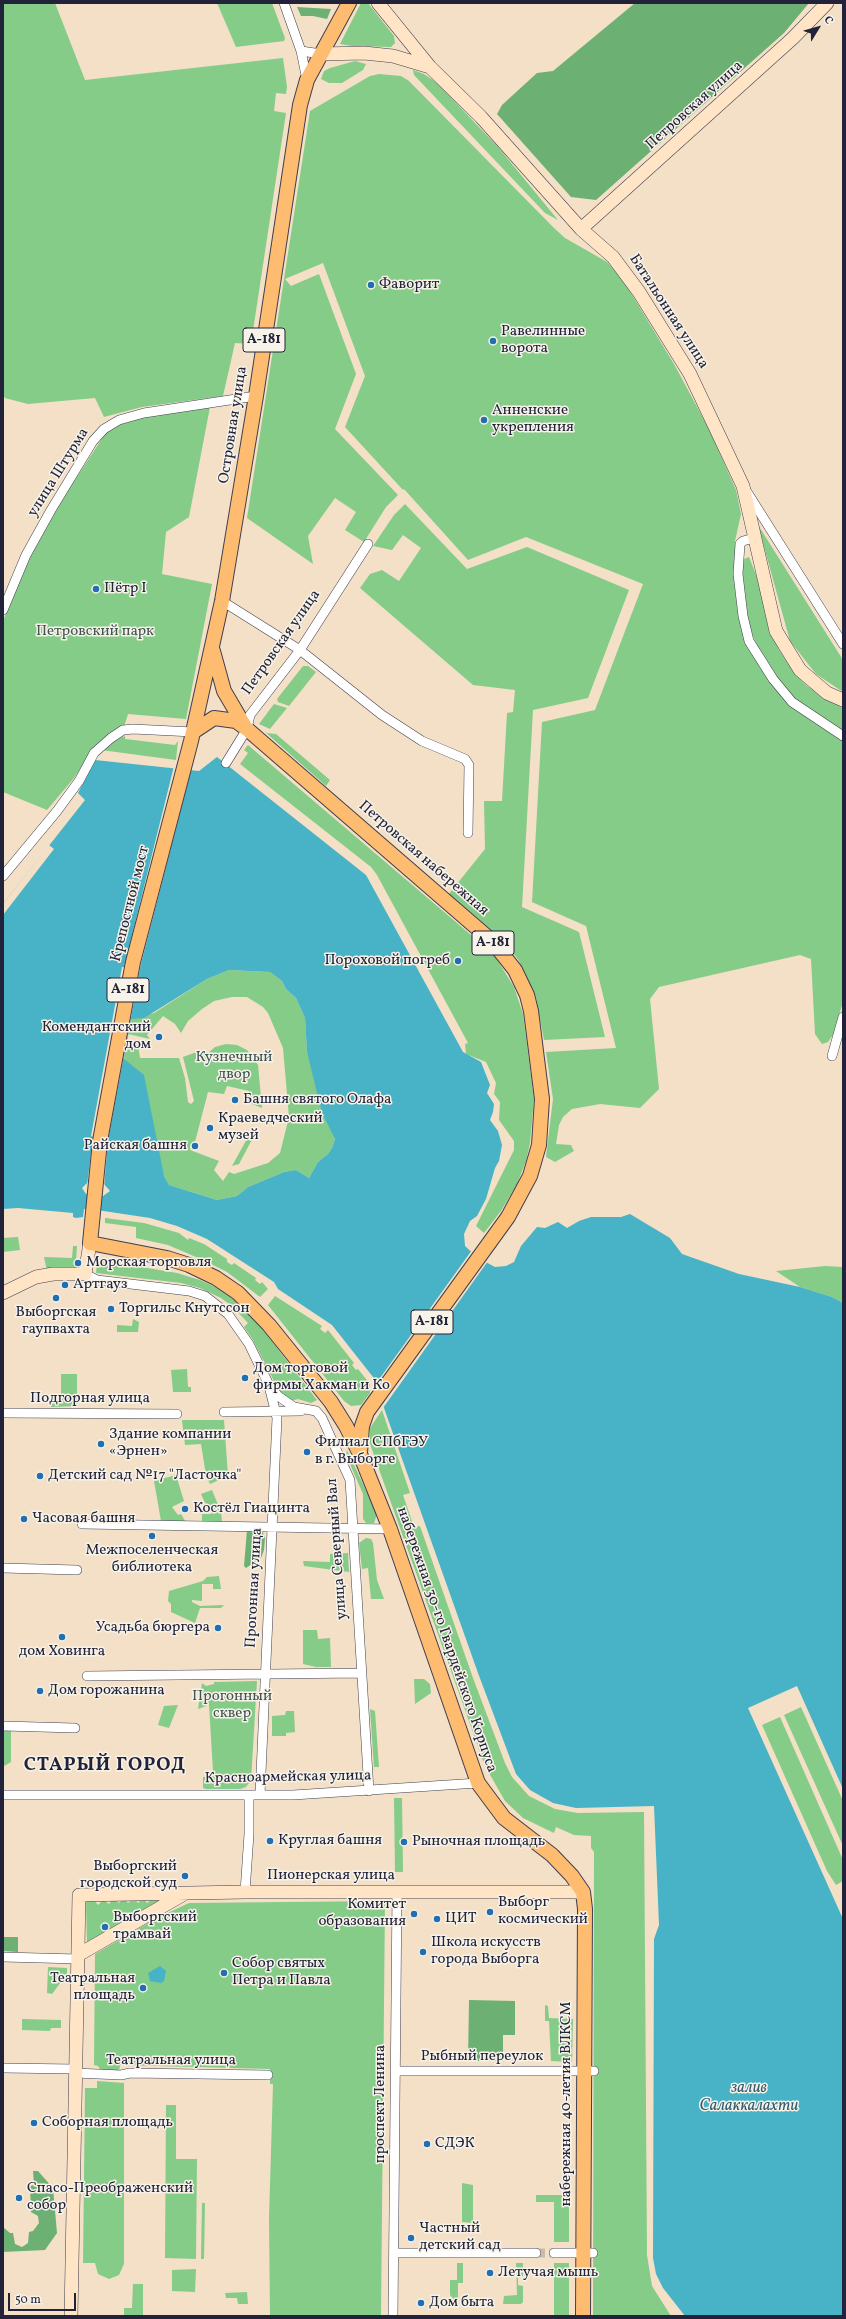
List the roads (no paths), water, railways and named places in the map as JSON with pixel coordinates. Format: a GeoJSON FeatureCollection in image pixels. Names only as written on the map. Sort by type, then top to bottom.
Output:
{"type":"FeatureCollection","features":[{"type":"Feature","properties":{"kind":"main road","name":"Островная улица"},"geometry":{"type":"LineString","coordinates":[[184,766],[222,601],[256,396],[298,115],[307,80],[349,3]]}},
{"type":"Feature","properties":{"kind":"main road","name":"А-181"},"geometry":{"type":"LineString","coordinates":[[212,649],[224,691],[247,729]]}},
{"type":"Feature","properties":{"kind":"main road"},"geometry":{"type":"LineString","coordinates":[[193,732],[214,718],[236,721],[247,729]]}},
{"type":"Feature","properties":{"kind":"main road","name":"Петровская набережная"},"geometry":{"type":"LineString","coordinates":[[247,729],[492,941],[508,960],[522,985],[531,1011],[542,1099],[542,1122],[534,1167],[525,1188],[488,1244],[367,1412]]}},
{"type":"Feature","properties":{"kind":"main road","name":"Крепостной мост"},"geometry":{"type":"LineString","coordinates":[[90,1243],[100,1141],[133,962],[184,766]]}},
{"type":"Feature","properties":{"kind":"main road","name":"набережная 30-го Гвардейского Корпуса"},"geometry":{"type":"LineString","coordinates":[[90,1243],[167,1258],[203,1272],[238,1293],[269,1325],[338,1413],[360,1454],[390,1529],[478,1783],[504,1818],[560,1862],[583,1892]]}},
{"type":"Feature","properties":{"kind":"main road"},"geometry":{"type":"LineString","coordinates":[[338,1413],[355,1416],[367,1412]]}},
{"type":"Feature","properties":{"kind":"main road","name":"набережная 30-го Гвардейского Корпуса"},"geometry":{"type":"LineString","coordinates":[[360,1454],[362,1426],[367,1412]]}},
{"type":"Feature","properties":{"kind":"main road","name":"набережная 40-летия ВЛКСМ"},"geometry":{"type":"LineString","coordinates":[[583,1892],[589,1976],[588,2253],[583,2316]]}},
{"type":"Feature","properties":{"kind":"street"},"geometry":{"type":"LineString","coordinates":[[284,3],[302,51],[307,80]]}},
{"type":"Feature","properties":{"kind":"street","name":"Батальонная улица"},"geometry":{"type":"LineString","coordinates":[[378,3],[430,67],[481,117],[581,229],[613,257],[639,292],[690,374],[743,486],[843,644]]}},
{"type":"Feature","properties":{"kind":"street","name":"Петровская улица"},"geometry":{"type":"LineString","coordinates":[[581,229],[793,38],[827,3]]}},
{"type":"Feature","properties":{"kind":"street"},"geometry":{"type":"LineString","coordinates":[[393,56],[402,42],[402,32]]}},
{"type":"Feature","properties":{"kind":"street"},"geometry":{"type":"LineString","coordinates":[[302,51],[321,54],[364,53],[393,56],[430,67]]}},
{"type":"Feature","properties":{"kind":"street","name":"улица Штурма"},"geometry":{"type":"LineString","coordinates":[[3,610],[26,554],[93,441],[104,429],[119,420],[144,413],[256,396]]}},
{"type":"Feature","properties":{"kind":"street"},"geometry":{"type":"LineString","coordinates":[[743,486],[776,631],[800,670],[828,693],[843,700]]}},
{"type":"Feature","properties":{"kind":"street"},"geometry":{"type":"LineString","coordinates":[[754,538],[742,541],[740,544],[738,574],[743,616],[750,641],[773,679],[792,702],[843,736]]}},
{"type":"Feature","properties":{"kind":"street","name":"Петровская улица"},"geometry":{"type":"LineString","coordinates":[[226,763],[247,729],[250,715],[300,650],[368,544]]}},
{"type":"Feature","properties":{"kind":"street"},"geometry":{"type":"LineString","coordinates":[[222,601],[300,650],[382,715],[422,741],[465,759],[469,765],[468,832]]}},
{"type":"Feature","properties":{"kind":"street"},"geometry":{"type":"LineString","coordinates":[[3,876],[57,811],[79,781],[94,753],[112,738],[123,730],[133,729],[193,732]]}},
{"type":"Feature","properties":{"kind":"street"},"geometry":{"type":"LineString","coordinates":[[832,1056],[843,1017]]}},
{"type":"Feature","properties":{"kind":"street"},"geometry":{"type":"LineString","coordinates":[[85,1274],[90,1243]]}},
{"type":"Feature","properties":{"kind":"street"},"geometry":{"type":"LineString","coordinates":[[3,1293],[36,1277],[53,1274],[85,1274],[96,1280],[189,1291],[205,1296],[228,1314],[249,1344],[268,1383],[285,1402],[300,1408],[338,1413]]}},
{"type":"Feature","properties":{"kind":"street","name":"Прогонная улица"},"geometry":{"type":"LineString","coordinates":[[260,1795],[277,1412],[268,1383]]}},
{"type":"Feature","properties":{"kind":"street"},"geometry":{"type":"LineString","coordinates":[[224,1412],[316,1411]]}},
{"type":"Feature","properties":{"kind":"street","name":"улица Северный Вал"},"geometry":{"type":"LineString","coordinates":[[316,1411],[349,1476],[369,1791]]}},
{"type":"Feature","properties":{"kind":"street","name":"Подгорная улица"},"geometry":{"type":"LineString","coordinates":[[3,1413],[177,1414]]}},
{"type":"Feature","properties":{"kind":"street"},"geometry":{"type":"LineString","coordinates":[[82,1524],[390,1529]]}},
{"type":"Feature","properties":{"kind":"street"},"geometry":{"type":"LineString","coordinates":[[3,1568],[77,1570]]}},
{"type":"Feature","properties":{"kind":"street"},"geometry":{"type":"LineString","coordinates":[[87,1676],[361,1673]]}},
{"type":"Feature","properties":{"kind":"street"},"geometry":{"type":"LineString","coordinates":[[3,1726],[74,1728]]}},
{"type":"Feature","properties":{"kind":"street","name":"Красноармейская улица"},"geometry":{"type":"LineString","coordinates":[[3,1795],[260,1795],[369,1791],[478,1783]]}},
{"type":"Feature","properties":{"kind":"street"},"geometry":{"type":"LineString","coordinates":[[245,1892],[250,1795]]}},
{"type":"Feature","properties":{"kind":"street","name":"Пионерская улица"},"geometry":{"type":"LineString","coordinates":[[78,1957],[79,1895],[245,1892],[583,1892]]}},
{"type":"Feature","properties":{"kind":"street","name":"проспект Ленина"},"geometry":{"type":"LineString","coordinates":[[393,2316],[397,1892]]}},
{"type":"Feature","properties":{"kind":"street"},"geometry":{"type":"LineString","coordinates":[[3,1957],[78,1957],[186,1893]]}},
{"type":"Feature","properties":{"kind":"street"},"geometry":{"type":"LineString","coordinates":[[71,2316],[78,1957]]}},
{"type":"Feature","properties":{"kind":"street","name":"Театральная улица"},"geometry":{"type":"LineString","coordinates":[[3,2068],[75,2071],[121,2075],[130,2073],[268,2075]]}},
{"type":"Feature","properties":{"kind":"street","name":"Рыбный переулок"},"geometry":{"type":"LineString","coordinates":[[395,2071],[589,2071]]}},
{"type":"Feature","properties":{"kind":"street"},"geometry":{"type":"LineString","coordinates":[[394,2253],[536,2253]]}},
{"type":"Feature","properties":{"kind":"street"},"geometry":{"type":"LineString","coordinates":[[554,2253],[588,2253]]}},
{"type":"Feature","properties":{"kind":"water","name":"залив Салаккалахти"},"geometry":{"type":"Polygon","coordinates":[[[217,757],[366,875],[463,1052],[481,1062],[490,1085],[487,1093],[494,1104],[490,1120],[498,1131],[502,1145],[499,1161],[495,1168],[486,1199],[477,1216],[470,1221],[464,1234],[465,1246],[478,1258],[495,1267],[506,1266],[514,1262],[521,1246],[537,1227],[545,1228],[558,1222],[567,1228],[579,1221],[591,1217],[621,1217],[630,1214],[670,1238],[682,1254],[739,1274],[800,1287],[832,1297],[843,1303],[843,1789],[797,1686],[748,1708],[843,1919],[843,2316],[685,2316],[663,2288],[656,2274],[653,2258],[654,1939],[659,1925],[654,1806],[576,1808],[553,1803],[530,1790],[516,1774],[478,1673],[373,1377],[332,1325],[278,1289],[274,1282],[207,1239],[177,1226],[150,1218],[97,1210],[84,1209],[83,1217],[76,1218],[73,1217],[73,1213],[18,1208],[3,1209],[3,904],[85,800],[78,793],[95,760],[199,771],[217,757]],[[229,970],[207,979],[144,1018],[131,1019],[124,1059],[144,1075],[164,1176],[169,1185],[217,1200],[237,1196],[248,1187],[284,1172],[296,1170],[309,1178],[318,1162],[328,1154],[332,1148],[335,1139],[322,1113],[307,1052],[305,1018],[296,998],[286,989],[282,981],[270,972],[229,970]],[[88,1182],[82,1188],[86,1194],[103,1196],[110,1191],[104,1184],[88,1182]]]}},
{"type":"Feature","properties":{"kind":"water"},"geometry":{"type":"Polygon","coordinates":[[[160,1966],[166,1971],[164,1981],[161,1983],[150,1981],[148,1973],[160,1966]]]}},
{"type":"Feature","properties":{"kind":"tunnel"},"geometry":{"type":"LineString","coordinates":[[536,2253],[554,2253]]}},
{"type":"Feature","properties":{"kind":"place","name":"Фаворит"},"geometry":{"type":"Point","coordinates":[371,285]}},
{"type":"Feature","properties":{"kind":"place","name":"Равелинные ворота"},"geometry":{"type":"Point","coordinates":[493,341]}},
{"type":"Feature","properties":{"kind":"place","name":"Анненские укрепления"},"geometry":{"type":"Point","coordinates":[484,420]}},
{"type":"Feature","properties":{"kind":"place","name":"Пётр I"},"geometry":{"type":"Point","coordinates":[96,589]}},
{"type":"Feature","properties":{"kind":"place","name":"Пороховой погреб"},"geometry":{"type":"Point","coordinates":[458,961]}},
{"type":"Feature","properties":{"kind":"place","name":"Комендантский дом"},"geometry":{"type":"Point","coordinates":[159,1037]}},
{"type":"Feature","properties":{"kind":"place","name":"Башня святого Олафа"},"geometry":{"type":"Point","coordinates":[235,1100]}},
{"type":"Feature","properties":{"kind":"place","name":"Краеведческий музей"},"geometry":{"type":"Point","coordinates":[210,1128]}},
{"type":"Feature","properties":{"kind":"place","name":"Райская башня"},"geometry":{"type":"Point","coordinates":[195,1146]}},
{"type":"Feature","properties":{"kind":"place","name":"Морская торговля"},"geometry":{"type":"Point","coordinates":[78,1263]}},
{"type":"Feature","properties":{"kind":"place","name":"Артгауз"},"geometry":{"type":"Point","coordinates":[65,1285]}},
{"type":"Feature","properties":{"kind":"place","name":"Выборгская гаупвахта"},"geometry":{"type":"Point","coordinates":[56,1298]}},
{"type":"Feature","properties":{"kind":"place","name":"Торгильс Кнутссон"},"geometry":{"type":"Point","coordinates":[111,1309]}},
{"type":"Feature","properties":{"kind":"place","name":"Дом торговой фирмы Хакман и Ко"},"geometry":{"type":"Point","coordinates":[245,1378]}},
{"type":"Feature","properties":{"kind":"place","name":"Здание компании «Эрнен»"},"geometry":{"type":"Point","coordinates":[101,1444]}},
{"type":"Feature","properties":{"kind":"place","name":"Филиал СПбГЭУ в г. Выборге"},"geometry":{"type":"Point","coordinates":[307,1452]}},
{"type":"Feature","properties":{"kind":"place","name":"Детский сад №17 \"Ласточка\""},"geometry":{"type":"Point","coordinates":[40,1476]}},
{"type":"Feature","properties":{"kind":"place","name":"Костёл Гиацинта"},"geometry":{"type":"Point","coordinates":[185,1509]}},
{"type":"Feature","properties":{"kind":"place","name":"Часовая башня"},"geometry":{"type":"Point","coordinates":[24,1519]}},
{"type":"Feature","properties":{"kind":"place","name":"Межпоселенческая библиотека"},"geometry":{"type":"Point","coordinates":[152,1536]}},
{"type":"Feature","properties":{"kind":"place","name":"Усадьба бюргера"},"geometry":{"type":"Point","coordinates":[218,1628]}},
{"type":"Feature","properties":{"kind":"place","name":"дом Ховинга"},"geometry":{"type":"Point","coordinates":[62,1637]}},
{"type":"Feature","properties":{"kind":"place","name":"Дом горожанина"},"geometry":{"type":"Point","coordinates":[40,1691]}},
{"type":"Feature","properties":{"kind":"place","name":"Круглая башня"},"geometry":{"type":"Point","coordinates":[270,1841]}},
{"type":"Feature","properties":{"kind":"place","name":"Рыночная площадь"},"geometry":{"type":"Point","coordinates":[404,1842]}},
{"type":"Feature","properties":{"kind":"place","name":"Выборгский городской суд"},"geometry":{"type":"Point","coordinates":[185,1876]}},
{"type":"Feature","properties":{"kind":"place","name":"Выборг космический"},"geometry":{"type":"Point","coordinates":[490,1912]}},
{"type":"Feature","properties":{"kind":"place","name":"Комитет образования"},"geometry":{"type":"Point","coordinates":[414,1914]}},
{"type":"Feature","properties":{"kind":"place","name":"ЦИТ"},"geometry":{"type":"Point","coordinates":[437,1919]}},
{"type":"Feature","properties":{"kind":"place","name":"Выборгский трамвай"},"geometry":{"type":"Point","coordinates":[105,1927]}},
{"type":"Feature","properties":{"kind":"place","name":"Школа искусств города Выборга"},"geometry":{"type":"Point","coordinates":[423,1952]}},
{"type":"Feature","properties":{"kind":"place","name":"Собор святых Петра и Павла"},"geometry":{"type":"Point","coordinates":[224,1973]}},
{"type":"Feature","properties":{"kind":"place","name":"Театральная площадь"},"geometry":{"type":"Point","coordinates":[143,1988]}},
{"type":"Feature","properties":{"kind":"place","name":"Соборная площадь"},"geometry":{"type":"Point","coordinates":[34,2123]}},
{"type":"Feature","properties":{"kind":"place","name":"СДЭК"},"geometry":{"type":"Point","coordinates":[427,2144]}},
{"type":"Feature","properties":{"kind":"place","name":"Спасо-Преображенский собор"},"geometry":{"type":"Point","coordinates":[19,2198]}},
{"type":"Feature","properties":{"kind":"place","name":"Частный детский сад"},"geometry":{"type":"Point","coordinates":[411,2238]}},
{"type":"Feature","properties":{"kind":"place","name":"Летучая мышь"},"geometry":{"type":"Point","coordinates":[490,2273]}},
{"type":"Feature","properties":{"kind":"place","name":"Дом быта"},"geometry":{"type":"Point","coordinates":[421,2303]}},
{"type":"Feature","properties":{"kind":"district","name":"СТАРЫЙ ГОРОД"},"geometry":{"type":"Point","coordinates":[105,1767]}},
{"type":"Feature","properties":{"kind":"park label","name":"Петровский парк"},"geometry":{"type":"Point","coordinates":[95,632]}},
{"type":"Feature","properties":{"kind":"park label","name":"Кузнечный двор"},"geometry":{"type":"Point","coordinates":[234,1066]}},
{"type":"Feature","properties":{"kind":"park label","name":"Прогонный сквер"},"geometry":{"type":"Point","coordinates":[232,1706]}}]}
